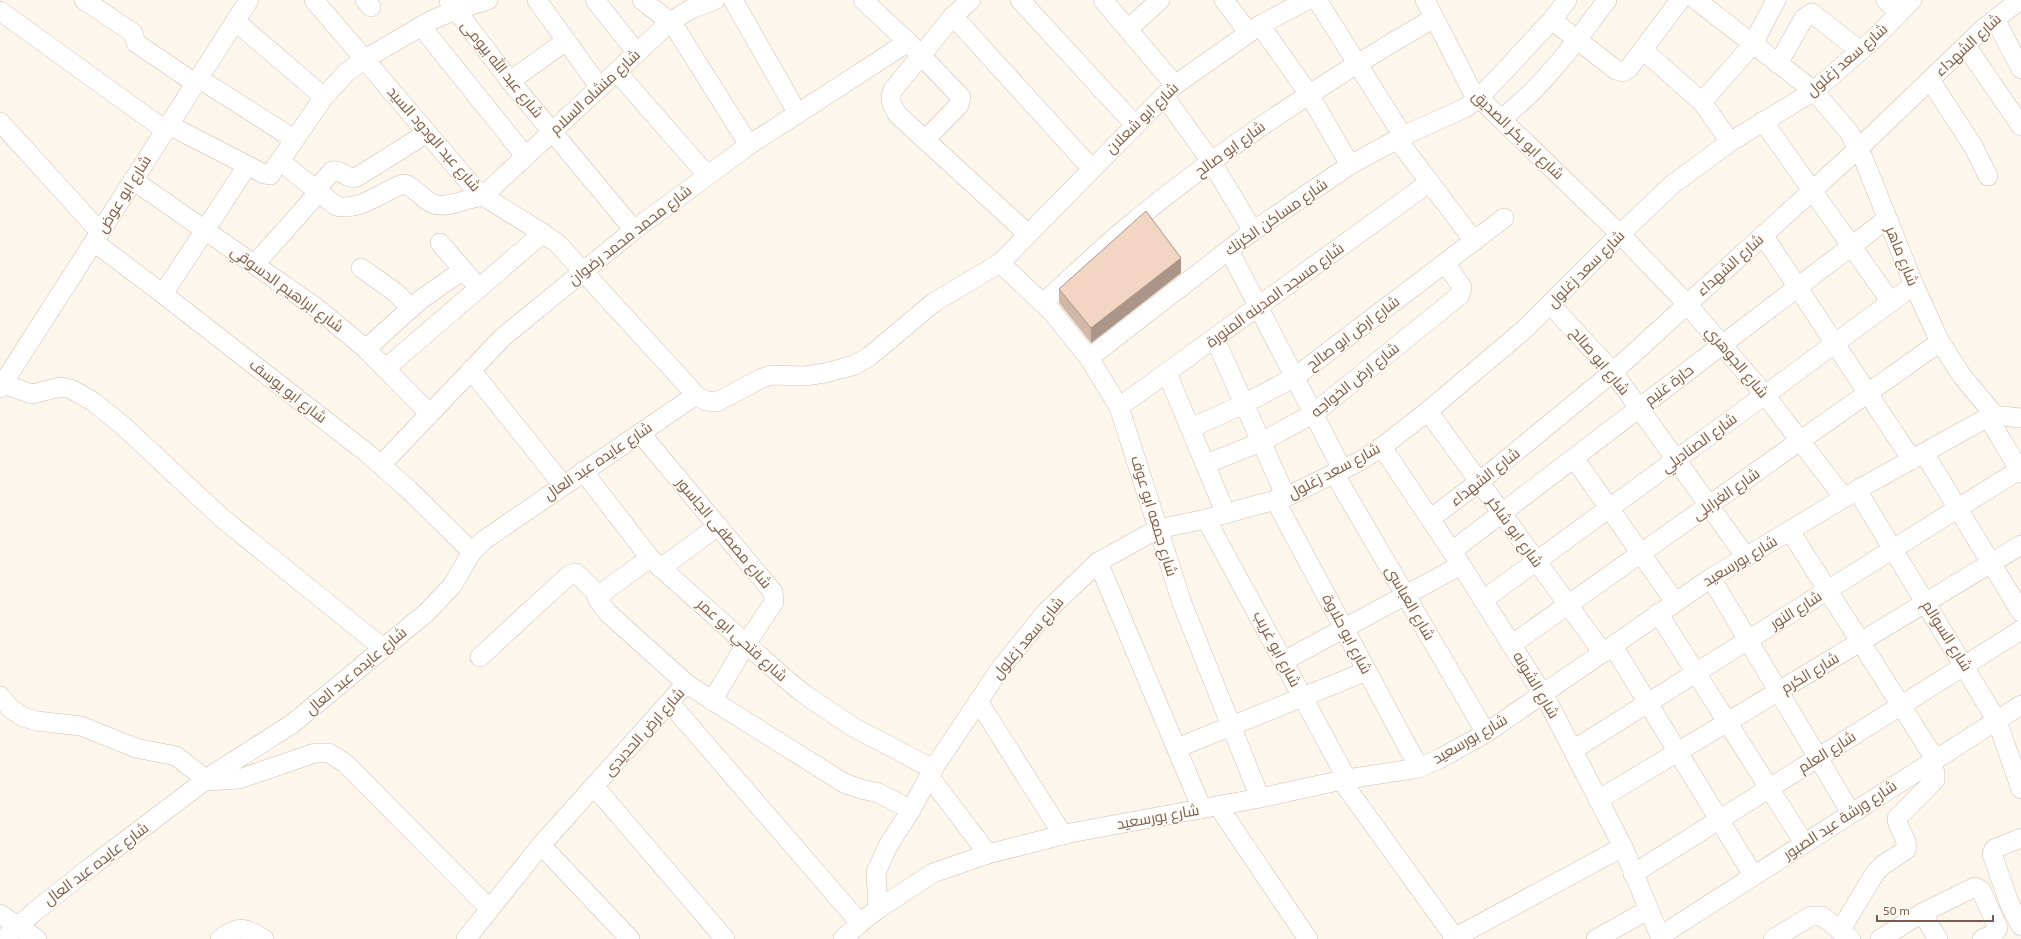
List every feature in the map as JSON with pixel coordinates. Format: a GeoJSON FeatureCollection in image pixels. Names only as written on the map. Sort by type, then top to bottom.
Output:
{"type":"FeatureCollection","features":[{"type":"Feature","properties":{"kind":"street"},"geometry":{"type":"LineString","coordinates":[[84,0],[133,32],[136,43],[294,139]]}},
{"type":"Feature","properties":{"kind":"street","name":"شارع ابو عوض"},"geometry":{"type":"LineString","coordinates":[[1,386],[249,0]]}},
{"type":"Feature","properties":{"kind":"street","name":"شارع عبد الودود السيد"},"geometry":{"type":"LineString","coordinates":[[314,0],[427,133],[483,196],[558,244],[696,395]]}},
{"type":"Feature","properties":{"kind":"street"},"geometry":{"type":"LineString","coordinates":[[0,11],[167,127],[267,175],[277,166],[294,139],[339,79],[365,59],[421,26],[451,5],[488,0]]}},
{"type":"Feature","properties":{"kind":"street"},"geometry":{"type":"LineString","coordinates":[[537,0],[600,88]]}},
{"type":"Feature","properties":{"kind":"street"},"geometry":{"type":"LineString","coordinates":[[595,0],[637,53]]}},
{"type":"Feature","properties":{"kind":"street"},"geometry":{"type":"LineString","coordinates":[[642,0],[670,22],[749,145]]}},
{"type":"Feature","properties":{"kind":"street","name":"شارع منشاه السلام"},"geometry":{"type":"LineString","coordinates":[[483,196],[670,22],[691,9],[715,0]]}},
{"type":"Feature","properties":{"kind":"street"},"geometry":{"type":"LineString","coordinates":[[733,0],[798,114]]}},
{"type":"Feature","properties":{"kind":"street"},"geometry":{"type":"LineString","coordinates":[[863,0],[922,56],[961,100],[959,105],[925,140]]}},
{"type":"Feature","properties":{"kind":"street"},"geometry":{"type":"LineString","coordinates":[[971,0],[953,16],[893,90],[890,95],[891,101],[898,116],[1028,234]]}},
{"type":"Feature","properties":{"kind":"street"},"geometry":{"type":"LineString","coordinates":[[1020,0],[1134,124]]}},
{"type":"Feature","properties":{"kind":"street"},"geometry":{"type":"LineString","coordinates":[[1103,0],[1128,29],[1169,91],[1253,231]]}},
{"type":"Feature","properties":{"kind":"street"},"geometry":{"type":"LineString","coordinates":[[1128,29],[1160,0]]}},
{"type":"Feature","properties":{"kind":"street"},"geometry":{"type":"LineString","coordinates":[[1224,0],[1254,28],[1309,94],[1350,165]]}},
{"type":"Feature","properties":{"kind":"street","name":"شارع ابو شعلان"},"geometry":{"type":"LineString","coordinates":[[696,395],[706,401],[717,402],[760,379],[771,375],[805,376],[825,373],[855,365],[885,345],[933,303],[1000,263],[1134,124],[1169,91],[1254,28],[1306,0]]}},
{"type":"Feature","properties":{"kind":"street"},"geometry":{"type":"LineString","coordinates":[[1317,0],[1400,138],[1430,182],[1474,241]]}},
{"type":"Feature","properties":{"kind":"street","name":"شارع ابو بكر الصديق"},"geometry":{"type":"LineString","coordinates":[[1426,0],[1467,84],[1479,98],[1620,234]]}},
{"type":"Feature","properties":{"kind":"street","name":"شارع مساكن الكرنك"},"geometry":{"type":"LineString","coordinates":[[1089,358],[1253,231],[1350,165],[1400,138],[1465,108],[1479,98],[1552,20],[1567,0]]}},
{"type":"Feature","properties":{"kind":"street"},"geometry":{"type":"LineString","coordinates":[[1501,119],[1525,99],[1578,40],[1607,0]]}},
{"type":"Feature","properties":{"kind":"street"},"geometry":{"type":"LineString","coordinates":[[1552,20],[1619,72],[1627,71],[1680,0]]}},
{"type":"Feature","properties":{"kind":"street","name":"شارع ماهر"},"geometry":{"type":"LineString","coordinates":[[1696,0],[1814,91],[1839,118],[1859,148],[1914,285],[1940,342],[1962,376],[1993,418],[2020,472]]}},
{"type":"Feature","properties":{"kind":"street"},"geometry":{"type":"LineString","coordinates":[[1702,102],[1753,44],[1776,0]]}},
{"type":"Feature","properties":{"kind":"street"},"geometry":{"type":"LineString","coordinates":[[1886,0],[1906,7]]}},
{"type":"Feature","properties":{"kind":"street","name":"شارع الشهداء"},"geometry":{"type":"LineString","coordinates":[[1430,519],[1480,482],[1613,372],[1859,148],[1995,19],[2020,0]]}},
{"type":"Feature","properties":{"kind":"street","name":"شارع عبد الله بيومى"},"geometry":{"type":"LineString","coordinates":[[451,5],[510,81],[634,230]]}},
{"type":"Feature","properties":{"kind":"street","name":"شارع سعد زغلول"},"geometry":{"type":"LineString","coordinates":[[878,909],[876,872],[889,844],[911,810],[931,772],[1000,668],[1046,612],[1098,562],[1158,529],[1206,519],[1281,499],[1360,461],[1382,447],[1428,411],[1525,329],[1620,234],[1673,184],[1730,142],[1814,91],[1860,51],[1906,7]]}},
{"type":"Feature","properties":{"kind":"street"},"geometry":{"type":"LineString","coordinates":[[1778,64],[1806,16],[1812,13],[1860,51]]}},
{"type":"Feature","properties":{"kind":"street"},"geometry":{"type":"LineString","coordinates":[[953,16],[1092,169]]}},
{"type":"Feature","properties":{"kind":"street","name":"شارع ابو صالح"},"geometry":{"type":"LineString","coordinates":[[1043,303],[1126,228],[1211,161],[1356,63],[1434,18]]}},
{"type":"Feature","properties":{"kind":"street"},"geometry":{"type":"LineString","coordinates":[[1995,19],[2021,69]]}},
{"type":"Feature","properties":{"kind":"street"},"geometry":{"type":"LineString","coordinates":[[235,21],[324,97]]}},
{"type":"Feature","properties":{"kind":"street"},"geometry":{"type":"LineString","coordinates":[[421,26],[526,157]]}},
{"type":"Feature","properties":{"kind":"street"},"geometry":{"type":"LineString","coordinates":[[510,81],[566,40]]}},
{"type":"Feature","properties":{"kind":"street","name":"شارع محمد محمد رضوان"},"geometry":{"type":"LineString","coordinates":[[381,465],[503,337],[634,230],[749,145],[908,42]]}},
{"type":"Feature","properties":{"kind":"street"},"geometry":{"type":"LineString","coordinates":[[1966,46],[2021,126]]}},
{"type":"Feature","properties":{"kind":"street"},"geometry":{"type":"LineString","coordinates":[[1643,50],[1702,102],[1730,142]]}},
{"type":"Feature","properties":{"kind":"street"},"geometry":{"type":"LineString","coordinates":[[617,72],[707,175]]}},
{"type":"Feature","properties":{"kind":"street"},"geometry":{"type":"LineString","coordinates":[[1930,80],[1973,146],[1988,176]]}},
{"type":"Feature","properties":{"kind":"street"},"geometry":{"type":"LineString","coordinates":[[1763,121],[1891,302]]}},
{"type":"Feature","properties":{"kind":"street","name":"شارع ابو يوسف"},"geometry":{"type":"LineString","coordinates":[[0,122],[97,237],[163,294],[381,465],[472,552]]}},
{"type":"Feature","properties":{"kind":"street"},"geometry":{"type":"LineString","coordinates":[[255,264],[317,191],[332,171],[336,170],[351,178],[357,177],[427,133]]}},
{"type":"Feature","properties":{"kind":"street"},"geometry":{"type":"LineString","coordinates":[[163,294],[247,166]]}},
{"type":"Feature","properties":{"kind":"street"},"geometry":{"type":"LineString","coordinates":[[277,166],[317,191],[336,206],[344,208],[354,207],[403,184],[413,188],[425,200],[440,206],[470,197],[483,196]]}},
{"type":"Feature","properties":{"kind":"street","name":"شارع ابراهيم الدسوقي"},"geometry":{"type":"LineString","coordinates":[[134,180],[318,309],[366,349],[429,413]]}},
{"type":"Feature","properties":{"kind":"street","name":"شارع مسجد المدينه المنورة"},"geometry":{"type":"LineString","coordinates":[[1119,407],[1430,182]]}},
{"type":"Feature","properties":{"kind":"street","name":"شارع ارض ابو صالح"},"geometry":{"type":"LineString","coordinates":[[1191,428],[1244,404],[1295,377],[1504,218]]}},
{"type":"Feature","properties":{"kind":"street","name":"حارة غنيم"},"geometry":{"type":"LineString","coordinates":[[1284,662],[1405,595],[1456,558],[1502,513],[1887,219]]}},
{"type":"Feature","properties":{"kind":"street"},"geometry":{"type":"LineString","coordinates":[[386,368],[543,233]]}},
{"type":"Feature","properties":{"kind":"street","name":"شارع الجوهري"},"geometry":{"type":"LineString","coordinates":[[1620,234],[1723,344],[1800,441],[1850,494]]}},
{"type":"Feature","properties":{"kind":"street"},"geometry":{"type":"LineString","coordinates":[[1763,235],[1868,393],[1958,508],[2021,612]]}},
{"type":"Feature","properties":{"kind":"street"},"geometry":{"type":"LineString","coordinates":[[440,243],[478,288]]}},
{"type":"Feature","properties":{"kind":"street","name":"شارع العباسى"},"geometry":{"type":"LineString","coordinates":[[1229,250],[1295,377],[1338,471],[1405,595],[1486,733]]}},
{"type":"Feature","properties":{"kind":"street","name":"شارع جمعه ابو عوف"},"geometry":{"type":"LineString","coordinates":[[1000,263],[1043,303],[1089,358],[1119,407],[1182,603],[1260,798]]}},
{"type":"Feature","properties":{"kind":"street","name":"شارع ارض الخواجه"},"geometry":{"type":"LineString","coordinates":[[1206,464],[1261,442],[1313,414],[1460,294],[1462,287],[1445,263]]}},
{"type":"Feature","properties":{"kind":"street"},"geometry":{"type":"LineString","coordinates":[[361,268],[395,292],[411,308]]}},
{"type":"Feature","properties":{"kind":"street"},"geometry":{"type":"LineString","coordinates":[[366,349],[411,308],[463,270]]}},
{"type":"Feature","properties":{"kind":"street","name":"شارع الصناديلي"},"geometry":{"type":"LineString","coordinates":[[1483,600],[1914,285]]}},
{"type":"Feature","properties":{"kind":"street","name":"شارع ابو صالح"},"geometry":{"type":"LineString","coordinates":[[1550,304],[1613,372],[1746,557]]}},
{"type":"Feature","properties":{"kind":"street"},"geometry":{"type":"LineString","coordinates":[[1215,339],[1261,442],[1281,499]]}},
{"type":"Feature","properties":{"kind":"street","name":"شارع الغرابلى"},"geometry":{"type":"LineString","coordinates":[[1511,645],[1940,342]]}},
{"type":"Feature","properties":{"kind":"street"},"geometry":{"type":"LineString","coordinates":[[471,370],[563,485]]}},
{"type":"Feature","properties":{"kind":"street"},"geometry":{"type":"LineString","coordinates":[[1167,373],[1226,514]]}},
{"type":"Feature","properties":{"kind":"street"},"geometry":{"type":"LineString","coordinates":[[1,386],[32,394],[61,387],[71,389],[92,401],[121,424],[223,519],[383,648]]}},
{"type":"Feature","properties":{"kind":"street","name":"شارع عايده عبد العال"},"geometry":{"type":"LineString","coordinates":[[11,933],[92,866],[208,781],[215,773],[292,724],[444,596],[460,575],[472,552],[484,540],[696,395]]}},
{"type":"Feature","properties":{"kind":"street","name":"شارع ابو شاكر"},"geometry":{"type":"LineString","coordinates":[[1428,411],[1568,605],[1608,649],[1648,703],[1754,875]]}},
{"type":"Feature","properties":{"kind":"street","name":"شارع بورسعيد"},"geometry":{"type":"LineString","coordinates":[[843,939],[860,922],[933,873],[988,854],[1063,835],[1210,808],[1344,780],[1419,768],[1455,752],[1486,733],[1658,613],[1711,578],[1850,494],[1981,421],[1993,418],[2021,418]]}},
{"type":"Feature","properties":{"kind":"street","name":"شارع مصطفى الجاسور"},"geometry":{"type":"LineString","coordinates":[[640,433],[773,592],[775,597],[772,607],[746,644],[712,700]]}},
{"type":"Feature","properties":{"kind":"street","name":"شارع الشونه"},"geometry":{"type":"LineString","coordinates":[[1382,447],[1456,558],[1543,694],[1623,847],[1660,938]]}},
{"type":"Feature","properties":{"kind":"street"},"geometry":{"type":"LineString","coordinates":[[1574,458],[1675,602]]}},
{"type":"Feature","properties":{"kind":"street","name":"شارع فتحي ابو عمر"},"geometry":{"type":"LineString","coordinates":[[583,471],[656,563],[746,644],[804,694],[828,711],[931,772]]}},
{"type":"Feature","properties":{"kind":"street","name":"شارع النور"},"geometry":{"type":"LineString","coordinates":[[1573,750],[1958,508],[2020,472]]}},
{"type":"Feature","properties":{"kind":"street","name":"شارع السوالم"},"geometry":{"type":"LineString","coordinates":[[1850,494],[1893,549],[1998,720],[2021,790]]}},
{"type":"Feature","properties":{"kind":"street","name":"شارع ابو حلاوة"},"geometry":{"type":"LineString","coordinates":[[1281,499],[1344,628],[1419,768]]}},
{"type":"Feature","properties":{"kind":"street","name":"شارع ابو غريب"},"geometry":{"type":"LineString","coordinates":[[1206,519],[1303,697],[1344,780],[1454,938]]}},
{"type":"Feature","properties":{"kind":"street"},"geometry":{"type":"LineString","coordinates":[[596,593],[606,592],[718,526]]}},
{"type":"Feature","properties":{"kind":"street"},"geometry":{"type":"LineString","coordinates":[[1773,939],[1807,919],[1817,915],[1822,916],[1846,935],[1875,873],[1883,865],[1906,850],[1907,842],[1898,826],[1897,818],[1935,780],[1933,760],[1901,706],[1790,531]]}},
{"type":"Feature","properties":{"kind":"street","name":"شارع الكرم"},"geometry":{"type":"LineString","coordinates":[[1598,800],[2021,546]]}},
{"type":"Feature","properties":{"kind":"street"},"geometry":{"type":"LineString","coordinates":[[1098,562],[1177,748],[1210,808],[1308,939]]}},
{"type":"Feature","properties":{"kind":"street"},"geometry":{"type":"LineString","coordinates":[[480,657],[569,575],[576,573],[596,593],[598,600],[608,613],[688,685]]}},
{"type":"Feature","properties":{"kind":"street"},"geometry":{"type":"LineString","coordinates":[[1711,578],[1851,813]]}},
{"type":"Feature","properties":{"kind":"street"},"geometry":{"type":"LineString","coordinates":[[1658,613],[1804,843]]}},
{"type":"Feature","properties":{"kind":"street","name":"شارع العلم"},"geometry":{"type":"LineString","coordinates":[[1633,874],[2021,630]]}},
{"type":"Feature","properties":{"kind":"street"},"geometry":{"type":"LineString","coordinates":[[1177,748],[1367,671]]}},
{"type":"Feature","properties":{"kind":"street","name":"شارع ارض الحديدى"},"geometry":{"type":"LineString","coordinates":[[466,939],[541,845],[684,686],[688,685],[844,783],[879,793],[911,810]]}},
{"type":"Feature","properties":{"kind":"street"},"geometry":{"type":"LineString","coordinates":[[0,696],[11,709],[23,717],[37,721],[81,726],[136,748],[176,756],[208,781],[239,779],[315,753],[329,753],[345,763],[490,909]]}},
{"type":"Feature","properties":{"kind":"street"},"geometry":{"type":"LineString","coordinates":[[978,701],[1063,835]]}},
{"type":"Feature","properties":{"kind":"street"},"geometry":{"type":"LineString","coordinates":[[670,703],[860,922]]}},
{"type":"Feature","properties":{"kind":"street","name":"شارع ورشة عبد الصبور"},"geometry":{"type":"LineString","coordinates":[[1660,938],[1754,875],[2021,705]]}},
{"type":"Feature","properties":{"kind":"street"},"geometry":{"type":"LineString","coordinates":[[931,772],[988,854]]}},
{"type":"Feature","properties":{"kind":"street"},"geometry":{"type":"LineString","coordinates":[[594,786],[725,939]]}},
{"type":"Feature","properties":{"kind":"street"},"geometry":{"type":"LineString","coordinates":[[2021,838],[1994,849],[1992,854],[2010,905],[2021,926]]}},
{"type":"Feature","properties":{"kind":"street"},"geometry":{"type":"LineString","coordinates":[[541,845],[630,939]]}},
{"type":"Feature","properties":{"kind":"street"},"geometry":{"type":"LineString","coordinates":[[1454,938],[1623,847]]}},
{"type":"Feature","properties":{"kind":"street"},"geometry":{"type":"LineString","coordinates":[[1880,939],[1922,913],[1972,888],[1978,888],[1983,892],[1998,928],[1994,934],[1982,939]]}},
{"type":"Feature","properties":{"kind":"street"},"geometry":{"type":"LineString","coordinates":[[1596,939],[1648,910]]}},
{"type":"Feature","properties":{"kind":"street"},"geometry":{"type":"LineString","coordinates":[[1922,913],[1938,939]]}},
{"type":"Feature","properties":{"kind":"street"},"geometry":{"type":"LineString","coordinates":[[0,914],[11,933],[38,939]]}},
{"type":"Feature","properties":{"kind":"street"},"geometry":{"type":"LineString","coordinates":[[220,939],[238,928],[246,929],[264,939]]}},
{"type":"Feature","properties":{"kind":"building"},"geometry":{"type":"Polygon","coordinates":[[[1146,211],[1181,258],[1091,328],[1059,289],[1146,211]]]}}]}
